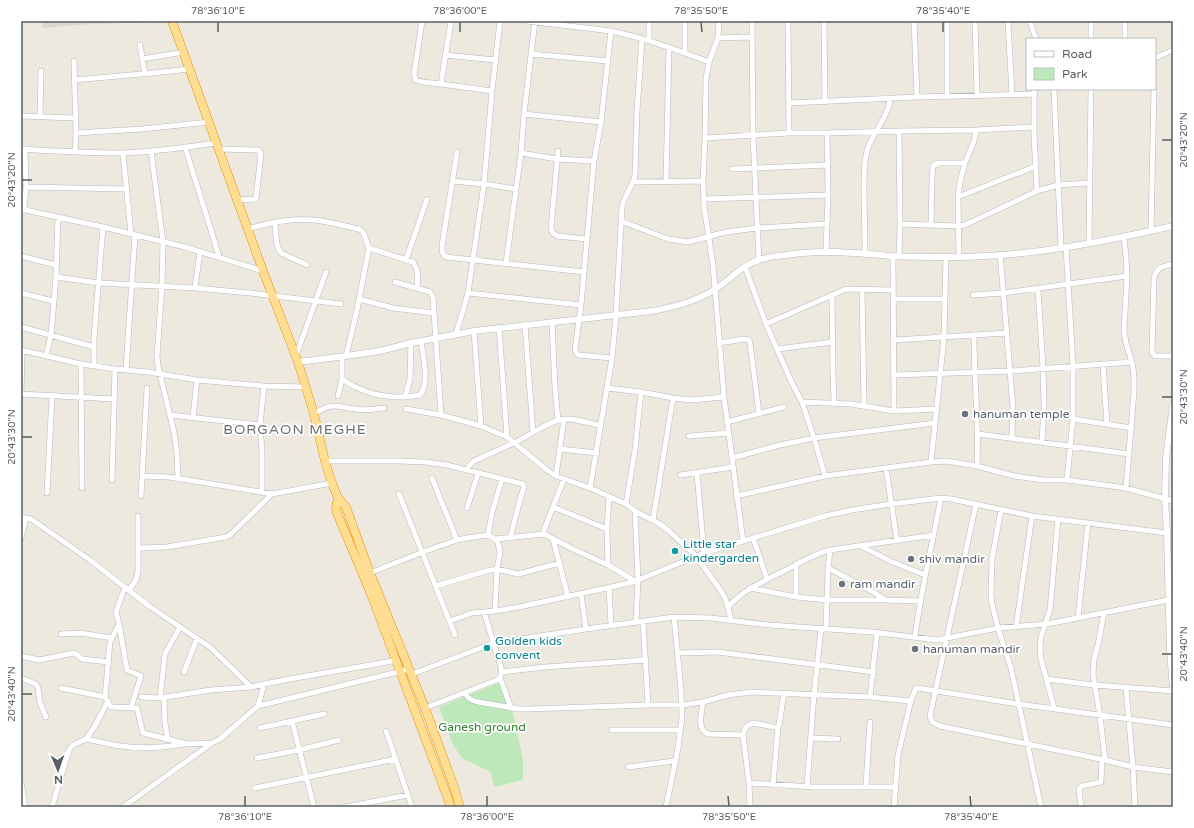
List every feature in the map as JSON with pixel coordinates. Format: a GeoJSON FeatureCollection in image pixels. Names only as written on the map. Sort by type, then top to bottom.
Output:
{"type":"FeatureCollection","features":[{"type":"Feature","properties":{"kind":"highway"},"geometry":{"type":"LineString","coordinates":[[172,21],[263,271],[297,359],[314,414],[325,461],[332,483],[338,498],[346,507],[370,573],[425,708],[460,807]]}},
{"type":"Feature","properties":{"kind":"highway"},"geometry":{"type":"LineString","coordinates":[[338,498],[336,507],[337,513],[371,594],[451,807]]}},
{"type":"Feature","properties":{"kind":"street"},"geometry":{"type":"LineString","coordinates":[[422,21],[414,78],[418,82],[492,91]]}},
{"type":"Feature","properties":{"kind":"street"},"geometry":{"type":"LineString","coordinates":[[441,84],[451,21]]}},
{"type":"Feature","properties":{"kind":"street"},"geometry":{"type":"LineString","coordinates":[[456,334],[468,293],[484,184],[500,21]]}},
{"type":"Feature","properties":{"kind":"street"},"geometry":{"type":"LineString","coordinates":[[527,21],[570,23],[589,28],[611,31],[669,47],[709,62]]}},
{"type":"Feature","properties":{"kind":"street"},"geometry":{"type":"LineString","coordinates":[[506,263],[521,153],[535,21]]}},
{"type":"Feature","properties":{"kind":"street"},"geometry":{"type":"LineString","coordinates":[[589,28],[590,21]]}},
{"type":"Feature","properties":{"kind":"street"},"geometry":{"type":"LineString","coordinates":[[649,21],[649,41]]}},
{"type":"Feature","properties":{"kind":"street"},"geometry":{"type":"LineString","coordinates":[[685,21],[685,53]]}},
{"type":"Feature","properties":{"kind":"street"},"geometry":{"type":"LineString","coordinates":[[719,21],[718,38],[709,62],[706,79],[703,181],[708,236],[713,265],[724,397],[743,541]]}},
{"type":"Feature","properties":{"kind":"street"},"geometry":{"type":"LineString","coordinates":[[752,21],[753,135],[759,260]]}},
{"type":"Feature","properties":{"kind":"street"},"geometry":{"type":"LineString","coordinates":[[788,21],[789,133]]}},
{"type":"Feature","properties":{"kind":"street"},"geometry":{"type":"LineString","coordinates":[[824,21],[825,102]]}},
{"type":"Feature","properties":{"kind":"street"},"geometry":{"type":"LineString","coordinates":[[914,21],[917,97]]}},
{"type":"Feature","properties":{"kind":"street"},"geometry":{"type":"LineString","coordinates":[[947,21],[947,96]]}},
{"type":"Feature","properties":{"kind":"street"},"geometry":{"type":"LineString","coordinates":[[975,21],[977,96]]}},
{"type":"Feature","properties":{"kind":"street"},"geometry":{"type":"LineString","coordinates":[[1008,21],[1012,95]]}},
{"type":"Feature","properties":{"kind":"street"},"geometry":{"type":"LineString","coordinates":[[1030,21],[1036,38]]}},
{"type":"Feature","properties":{"kind":"street"},"geometry":{"type":"LineString","coordinates":[[1091,21],[1091,38]]}},
{"type":"Feature","properties":{"kind":"street"},"geometry":{"type":"LineString","coordinates":[[1125,21],[1125,38]]}},
{"type":"Feature","properties":{"kind":"street"},"geometry":{"type":"LineString","coordinates":[[611,31],[601,122],[594,161],[581,306],[575,350],[576,354],[612,358]]}},
{"type":"Feature","properties":{"kind":"street"},"geometry":{"type":"LineString","coordinates":[[718,38],[752,37]]}},
{"type":"Feature","properties":{"kind":"street"},"geometry":{"type":"LineString","coordinates":[[590,488],[612,358],[623,200],[634,182],[642,39]]}},
{"type":"Feature","properties":{"kind":"street"},"geometry":{"type":"LineString","coordinates":[[140,45],[145,74]]}},
{"type":"Feature","properties":{"kind":"street"},"geometry":{"type":"LineString","coordinates":[[666,181],[669,47]]}},
{"type":"Feature","properties":{"kind":"street"},"geometry":{"type":"LineString","coordinates":[[1156,58],[1173,50]]}},
{"type":"Feature","properties":{"kind":"street"},"geometry":{"type":"LineString","coordinates":[[142,59],[184,52]]}},
{"type":"Feature","properties":{"kind":"street"},"geometry":{"type":"LineString","coordinates":[[531,54],[608,61]]}},
{"type":"Feature","properties":{"kind":"street"},"geometry":{"type":"LineString","coordinates":[[445,55],[495,60]]}},
{"type":"Feature","properties":{"kind":"street"},"geometry":{"type":"LineString","coordinates":[[74,61],[76,133],[75,152]]}},
{"type":"Feature","properties":{"kind":"street"},"geometry":{"type":"LineString","coordinates":[[74,80],[190,69]]}},
{"type":"Feature","properties":{"kind":"street"},"geometry":{"type":"LineString","coordinates":[[40,117],[41,71]]}},
{"type":"Feature","properties":{"kind":"street"},"geometry":{"type":"LineString","coordinates":[[1054,90],[1058,185],[1069,284],[1073,366],[1073,419],[1068,480]]}},
{"type":"Feature","properties":{"kind":"street"},"geometry":{"type":"LineString","coordinates":[[1089,243],[1091,90]]}},
{"type":"Feature","properties":{"kind":"street"},"geometry":{"type":"LineString","coordinates":[[1151,231],[1154,90]]}},
{"type":"Feature","properties":{"kind":"street"},"geometry":{"type":"LineString","coordinates":[[789,104],[890,98],[1012,95],[1035,91],[1034,126],[1037,191]]}},
{"type":"Feature","properties":{"kind":"street"},"geometry":{"type":"LineString","coordinates":[[865,253],[865,162],[867,151],[875,132],[888,109],[890,98]]}},
{"type":"Feature","properties":{"kind":"street"},"geometry":{"type":"LineString","coordinates":[[524,114],[601,122]]}},
{"type":"Feature","properties":{"kind":"street"},"geometry":{"type":"LineString","coordinates":[[21,116],[75,118]]}},
{"type":"Feature","properties":{"kind":"street"},"geometry":{"type":"LineString","coordinates":[[76,133],[142,129],[209,122]]}},
{"type":"Feature","properties":{"kind":"street"},"geometry":{"type":"LineString","coordinates":[[705,138],[789,133],[976,130],[1034,126]]}},
{"type":"Feature","properties":{"kind":"street"},"geometry":{"type":"LineString","coordinates":[[960,257],[958,197],[965,162],[974,141],[976,130]]}},
{"type":"Feature","properties":{"kind":"street"},"geometry":{"type":"LineString","coordinates":[[894,411],[893,290],[900,224],[899,131]]}},
{"type":"Feature","properties":{"kind":"street"},"geometry":{"type":"LineString","coordinates":[[826,252],[828,194],[827,133]]}},
{"type":"Feature","properties":{"kind":"street"},"geometry":{"type":"LineString","coordinates":[[237,200],[256,199],[261,153],[258,150],[218,146],[123,153],[23,149],[26,187],[23,209],[133,234],[219,257],[263,271]]}},
{"type":"Feature","properties":{"kind":"street"},"geometry":{"type":"LineString","coordinates":[[185,148],[212,230],[219,257]]}},
{"type":"Feature","properties":{"kind":"street"},"geometry":{"type":"LineString","coordinates":[[151,150],[163,242],[162,286],[157,356],[177,453],[178,478]]}},
{"type":"Feature","properties":{"kind":"street"},"geometry":{"type":"LineString","coordinates":[[558,151],[551,222],[553,233],[557,236],[587,239]]}},
{"type":"Feature","properties":{"kind":"street"},"geometry":{"type":"LineString","coordinates":[[457,152],[442,246],[442,253],[446,257],[584,272]]}},
{"type":"Feature","properties":{"kind":"street"},"geometry":{"type":"LineString","coordinates":[[123,153],[126,189],[133,234],[132,285],[126,370]]}},
{"type":"Feature","properties":{"kind":"street"},"geometry":{"type":"LineString","coordinates":[[521,153],[557,159],[594,161]]}},
{"type":"Feature","properties":{"kind":"street"},"geometry":{"type":"LineString","coordinates":[[931,225],[933,166],[938,163],[965,162]]}},
{"type":"Feature","properties":{"kind":"street"},"geometry":{"type":"LineString","coordinates":[[732,168],[828,165]]}},
{"type":"Feature","properties":{"kind":"street"},"geometry":{"type":"LineString","coordinates":[[958,197],[1036,166]]}},
{"type":"Feature","properties":{"kind":"street"},"geometry":{"type":"LineString","coordinates":[[453,181],[516,189]]}},
{"type":"Feature","properties":{"kind":"street"},"geometry":{"type":"LineString","coordinates":[[634,182],[703,181]]}},
{"type":"Feature","properties":{"kind":"street"},"geometry":{"type":"LineString","coordinates":[[900,224],[965,225],[1037,191],[1058,185],[1089,183]]}},
{"type":"Feature","properties":{"kind":"street"},"geometry":{"type":"LineString","coordinates":[[26,187],[126,189]]}},
{"type":"Feature","properties":{"kind":"street"},"geometry":{"type":"LineString","coordinates":[[704,199],[828,194]]}},
{"type":"Feature","properties":{"kind":"street"},"geometry":{"type":"LineString","coordinates":[[406,260],[427,199]]}},
{"type":"Feature","properties":{"kind":"street"},"geometry":{"type":"LineString","coordinates":[[46,356],[51,335],[54,301],[58,217]]}},
{"type":"Feature","properties":{"kind":"street"},"geometry":{"type":"LineString","coordinates":[[248,229],[275,223],[313,220],[359,229],[363,232],[369,248],[359,299],[344,357],[342,379],[338,396]]}},
{"type":"Feature","properties":{"kind":"street"},"geometry":{"type":"LineString","coordinates":[[621,222],[668,239],[688,242],[708,236],[757,228],[826,224]]}},
{"type":"Feature","properties":{"kind":"street"},"geometry":{"type":"LineString","coordinates":[[275,223],[277,246],[281,253],[307,265]]}},
{"type":"Feature","properties":{"kind":"street"},"geometry":{"type":"LineString","coordinates":[[326,272],[297,359],[344,357],[380,351],[456,334],[499,327],[579,320],[652,311],[679,306],[715,290],[745,267],[759,260],[787,254],[826,252],[865,253],[896,256],[960,257],[1064,247],[1173,226]]}},
{"type":"Feature","properties":{"kind":"street"},"geometry":{"type":"LineString","coordinates":[[94,366],[94,347],[104,227]]}},
{"type":"Feature","properties":{"kind":"street"},"geometry":{"type":"LineString","coordinates":[[1124,236],[1127,276],[1124,332],[1134,376],[1132,428],[1126,488]]}},
{"type":"Feature","properties":{"kind":"street"},"geometry":{"type":"LineString","coordinates":[[369,248],[413,262],[418,276],[417,288]]}},
{"type":"Feature","properties":{"kind":"street"},"geometry":{"type":"LineString","coordinates":[[195,288],[200,252]]}},
{"type":"Feature","properties":{"kind":"street"},"geometry":{"type":"LineString","coordinates":[[1000,254],[1011,371],[1013,407],[1012,438]]}},
{"type":"Feature","properties":{"kind":"street"},"geometry":{"type":"LineString","coordinates":[[21,256],[56,265]]}},
{"type":"Feature","properties":{"kind":"street"},"geometry":{"type":"LineString","coordinates":[[931,462],[944,337],[946,256]]}},
{"type":"Feature","properties":{"kind":"street"},"geometry":{"type":"LineString","coordinates":[[1173,264],[1157,269],[1154,278],[1152,352],[1153,355],[1156,356],[1173,356]]}},
{"type":"Feature","properties":{"kind":"street"},"geometry":{"type":"LineString","coordinates":[[745,267],[766,324],[802,402],[825,476]]}},
{"type":"Feature","properties":{"kind":"street"},"geometry":{"type":"LineString","coordinates":[[973,294],[1004,293],[1127,276]]}},
{"type":"Feature","properties":{"kind":"street"},"geometry":{"type":"LineString","coordinates":[[56,277],[99,283],[195,288],[272,295],[341,304]]}},
{"type":"Feature","properties":{"kind":"street"},"geometry":{"type":"LineString","coordinates":[[394,282],[430,292],[432,294],[434,301],[441,415]]}},
{"type":"Feature","properties":{"kind":"street"},"geometry":{"type":"LineString","coordinates":[[766,324],[846,289],[893,290]]}},
{"type":"Feature","properties":{"kind":"street"},"geometry":{"type":"LineString","coordinates":[[862,289],[864,405]]}},
{"type":"Feature","properties":{"kind":"street"},"geometry":{"type":"LineString","coordinates":[[1038,289],[1044,406],[1042,442]]}},
{"type":"Feature","properties":{"kind":"street"},"geometry":{"type":"LineString","coordinates":[[21,293],[54,301]]}},
{"type":"Feature","properties":{"kind":"street"},"geometry":{"type":"LineString","coordinates":[[468,293],[581,306]]}},
{"type":"Feature","properties":{"kind":"street"},"geometry":{"type":"LineString","coordinates":[[832,296],[834,403]]}},
{"type":"Feature","properties":{"kind":"street"},"geometry":{"type":"LineString","coordinates":[[359,299],[393,308],[434,313]]}},
{"type":"Feature","properties":{"kind":"street"},"geometry":{"type":"LineString","coordinates":[[893,299],[944,299]]}},
{"type":"Feature","properties":{"kind":"street"},"geometry":{"type":"LineString","coordinates":[[552,322],[558,420]]}},
{"type":"Feature","properties":{"kind":"street"},"geometry":{"type":"LineString","coordinates":[[525,324],[533,432]]}},
{"type":"Feature","properties":{"kind":"street"},"geometry":{"type":"LineString","coordinates":[[21,327],[94,347]]}},
{"type":"Feature","properties":{"kind":"street"},"geometry":{"type":"LineString","coordinates":[[499,327],[507,437]]}},
{"type":"Feature","properties":{"kind":"street"},"geometry":{"type":"LineString","coordinates":[[474,331],[481,426]]}},
{"type":"Feature","properties":{"kind":"street"},"geometry":{"type":"LineString","coordinates":[[894,340],[1007,333]]}},
{"type":"Feature","properties":{"kind":"street"},"geometry":{"type":"LineString","coordinates":[[974,335],[974,372],[978,434],[977,466]]}},
{"type":"Feature","properties":{"kind":"street"},"geometry":{"type":"LineString","coordinates":[[720,343],[744,339],[749,340],[759,413]]}},
{"type":"Feature","properties":{"kind":"street"},"geometry":{"type":"LineString","coordinates":[[342,379],[365,391],[384,396],[406,397],[420,395],[424,390],[425,369],[421,341]]}},
{"type":"Feature","properties":{"kind":"street"},"geometry":{"type":"LineString","coordinates":[[778,349],[833,342]]}},
{"type":"Feature","properties":{"kind":"street"},"geometry":{"type":"LineString","coordinates":[[406,397],[410,379],[411,343]]}},
{"type":"Feature","properties":{"kind":"street"},"geometry":{"type":"LineString","coordinates":[[114,399],[21,395],[22,350],[81,364],[197,380],[264,386],[306,387]]}},
{"type":"Feature","properties":{"kind":"street"},"geometry":{"type":"LineString","coordinates":[[894,375],[1011,371],[1132,362]]}},
{"type":"Feature","properties":{"kind":"street"},"geometry":{"type":"LineString","coordinates":[[81,364],[82,488]]}},
{"type":"Feature","properties":{"kind":"street"},"geometry":{"type":"LineString","coordinates":[[1103,365],[1107,424]]}},
{"type":"Feature","properties":{"kind":"street"},"geometry":{"type":"LineString","coordinates":[[112,480],[115,369]]}},
{"type":"Feature","properties":{"kind":"street"},"geometry":{"type":"LineString","coordinates":[[193,417],[197,380]]}},
{"type":"Feature","properties":{"kind":"street"},"geometry":{"type":"LineString","coordinates":[[262,493],[262,451],[260,425],[264,386]]}},
{"type":"Feature","properties":{"kind":"street"},"geometry":{"type":"LineString","coordinates":[[141,496],[147,388]]}},
{"type":"Feature","properties":{"kind":"street"},"geometry":{"type":"LineString","coordinates":[[607,388],[691,400],[724,397]]}},
{"type":"Feature","properties":{"kind":"street"},"geometry":{"type":"LineString","coordinates":[[626,504],[635,450],[641,392]]}},
{"type":"Feature","properties":{"kind":"street"},"geometry":{"type":"LineString","coordinates":[[47,493],[52,396]]}},
{"type":"Feature","properties":{"kind":"street"},"geometry":{"type":"LineString","coordinates":[[653,520],[673,398]]}},
{"type":"Feature","properties":{"kind":"street"},"geometry":{"type":"LineString","coordinates":[[802,402],[864,405],[894,411],[937,409]]}},
{"type":"Feature","properties":{"kind":"street"},"geometry":{"type":"LineString","coordinates":[[314,414],[322,408],[330,405],[363,410],[384,408]]}},
{"type":"Feature","properties":{"kind":"street"},"geometry":{"type":"LineString","coordinates":[[1046,680],[1094,686],[1173,688],[1168,600],[1170,586],[1165,498],[1166,458],[1173,405]]}},
{"type":"Feature","properties":{"kind":"street"},"geometry":{"type":"LineString","coordinates":[[727,422],[784,407]]}},
{"type":"Feature","properties":{"kind":"street"},"geometry":{"type":"LineString","coordinates":[[406,409],[441,415],[481,426],[507,437],[556,476],[609,496],[653,520],[670,532],[696,556],[725,598],[731,620]]}},
{"type":"Feature","properties":{"kind":"street"},"geometry":{"type":"LineString","coordinates":[[170,415],[260,425]]}},
{"type":"Feature","properties":{"kind":"street"},"geometry":{"type":"LineString","coordinates":[[556,476],[564,419]]}},
{"type":"Feature","properties":{"kind":"street"},"geometry":{"type":"LineString","coordinates":[[1073,419],[1132,428]]}},
{"type":"Feature","properties":{"kind":"street"},"geometry":{"type":"LineString","coordinates":[[467,470],[474,461],[514,443],[558,420],[573,420],[601,426]]}},
{"type":"Feature","properties":{"kind":"street"},"geometry":{"type":"LineString","coordinates":[[732,458],[780,445],[814,438],[935,423]]}},
{"type":"Feature","properties":{"kind":"street"},"geometry":{"type":"LineString","coordinates":[[689,436],[729,433]]}},
{"type":"Feature","properties":{"kind":"street"},"geometry":{"type":"LineString","coordinates":[[978,434],[1129,454]]}},
{"type":"Feature","properties":{"kind":"street"},"geometry":{"type":"LineString","coordinates":[[560,449],[596,453]]}},
{"type":"Feature","properties":{"kind":"street"},"geometry":{"type":"LineString","coordinates":[[325,461],[399,460],[425,462],[448,465],[478,474],[523,484],[524,486],[510,538]]}},
{"type":"Feature","properties":{"kind":"street"},"geometry":{"type":"LineString","coordinates":[[736,496],[825,476],[946,461],[977,466],[1021,477],[1043,480],[1068,480],[1126,488],[1173,501]]}},
{"type":"Feature","properties":{"kind":"street"},"geometry":{"type":"LineString","coordinates":[[680,475],[733,467]]}},
{"type":"Feature","properties":{"kind":"street"},"geometry":{"type":"LineString","coordinates":[[886,468],[897,541]]}},
{"type":"Feature","properties":{"kind":"street"},"geometry":{"type":"LineString","coordinates":[[697,473],[704,553]]}},
{"type":"Feature","properties":{"kind":"street"},"geometry":{"type":"LineString","coordinates":[[467,508],[478,474]]}},
{"type":"Feature","properties":{"kind":"street"},"geometry":{"type":"LineString","coordinates":[[142,476],[178,478],[272,494],[332,483]]}},
{"type":"Feature","properties":{"kind":"street"},"geometry":{"type":"LineString","coordinates":[[432,478],[458,540]]}},
{"type":"Feature","properties":{"kind":"street"},"geometry":{"type":"LineString","coordinates":[[488,535],[492,512],[502,479]]}},
{"type":"Feature","properties":{"kind":"street"},"geometry":{"type":"LineString","coordinates":[[544,534],[544,530],[564,479]]}},
{"type":"Feature","properties":{"kind":"street"},"geometry":{"type":"LineString","coordinates":[[138,548],[167,547],[226,537],[230,535],[272,494]]}},
{"type":"Feature","properties":{"kind":"street"},"geometry":{"type":"LineString","coordinates":[[400,494],[455,635]]}},
{"type":"Feature","properties":{"kind":"street"},"geometry":{"type":"LineString","coordinates":[[608,565],[607,529],[609,496]]}},
{"type":"Feature","properties":{"kind":"street"},"geometry":{"type":"LineString","coordinates":[[450,621],[472,614],[568,597],[636,581],[704,553],[825,516],[891,504],[941,498],[951,499],[1032,516],[1058,518],[1167,533]]}},
{"type":"Feature","properties":{"kind":"street"},"geometry":{"type":"LineString","coordinates":[[914,637],[941,498]]}},
{"type":"Feature","properties":{"kind":"street"},"geometry":{"type":"LineString","coordinates":[[976,504],[930,716],[932,722],[940,726],[1104,759],[1133,767],[1173,772]]}},
{"type":"Feature","properties":{"kind":"street"},"geometry":{"type":"LineString","coordinates":[[553,507],[607,529]]}},
{"type":"Feature","properties":{"kind":"street"},"geometry":{"type":"LineString","coordinates":[[1001,510],[992,559],[992,604],[1011,668],[1041,807]]}},
{"type":"Feature","properties":{"kind":"street"},"geometry":{"type":"LineString","coordinates":[[635,511],[636,622]]}},
{"type":"Feature","properties":{"kind":"street"},"geometry":{"type":"LineString","coordinates":[[131,707],[141,676],[127,670],[116,612],[127,588],[136,580],[138,571],[138,516]]}},
{"type":"Feature","properties":{"kind":"street"},"geometry":{"type":"LineString","coordinates":[[1016,627],[1032,516]]}},
{"type":"Feature","properties":{"kind":"street"},"geometry":{"type":"LineString","coordinates":[[21,538],[24,517],[31,519],[90,560],[149,606],[210,647],[251,687]]}},
{"type":"Feature","properties":{"kind":"street"},"geometry":{"type":"LineString","coordinates":[[1054,708],[1041,660],[1040,648],[1041,637],[1047,624],[1050,610],[1058,518]]}},
{"type":"Feature","properties":{"kind":"street"},"geometry":{"type":"LineString","coordinates":[[1078,618],[1088,523]]}},
{"type":"Feature","properties":{"kind":"street"},"geometry":{"type":"LineString","coordinates":[[495,539],[544,534],[608,565],[636,581]]}},
{"type":"Feature","properties":{"kind":"street"},"geometry":{"type":"LineString","coordinates":[[370,573],[458,540],[488,535],[495,539],[498,543],[500,552],[497,569],[495,611]]}},
{"type":"Feature","properties":{"kind":"street"},"geometry":{"type":"LineString","coordinates":[[728,607],[738,596],[750,588],[822,552],[934,535]]}},
{"type":"Feature","properties":{"kind":"street"},"geometry":{"type":"LineString","coordinates":[[753,538],[767,580]]}},
{"type":"Feature","properties":{"kind":"street"},"geometry":{"type":"LineString","coordinates":[[553,539],[568,597]]}},
{"type":"Feature","properties":{"kind":"street"},"geometry":{"type":"LineString","coordinates":[[861,546],[890,561],[925,575]]}},
{"type":"Feature","properties":{"kind":"street"},"geometry":{"type":"LineString","coordinates":[[808,786],[817,665],[828,600],[828,568],[830,550]]}},
{"type":"Feature","properties":{"kind":"street"},"geometry":{"type":"LineString","coordinates":[[436,586],[486,571],[497,569],[518,574],[560,563]]}},
{"type":"Feature","properties":{"kind":"street"},"geometry":{"type":"LineString","coordinates":[[796,564],[796,597]]}},
{"type":"Feature","properties":{"kind":"street"},"geometry":{"type":"LineString","coordinates":[[828,568],[872,591],[885,600]]}},
{"type":"Feature","properties":{"kind":"street"},"geometry":{"type":"LineString","coordinates":[[609,588],[611,625]]}},
{"type":"Feature","properties":{"kind":"street"},"geometry":{"type":"LineString","coordinates":[[750,588],[796,597],[828,600],[920,601]]}},
{"type":"Feature","properties":{"kind":"street"},"geometry":{"type":"LineString","coordinates":[[581,594],[586,628]]}},
{"type":"Feature","properties":{"kind":"street"},"geometry":{"type":"LineString","coordinates":[[123,807],[212,743],[220,739],[258,706],[401,672],[411,672],[494,643],[586,628],[674,617],[711,618],[769,625],[877,632],[937,640],[998,628],[1047,624],[1168,600]]}},
{"type":"Feature","properties":{"kind":"street"},"geometry":{"type":"LineString","coordinates":[[484,612],[502,672],[500,678],[511,708]]}},
{"type":"Feature","properties":{"kind":"street"},"geometry":{"type":"LineString","coordinates":[[1081,807],[1079,789],[1082,786],[1101,782],[1104,759],[1100,716],[1094,686],[1093,666],[1104,613]]}},
{"type":"Feature","properties":{"kind":"street"},"geometry":{"type":"LineString","coordinates":[[666,807],[680,730],[682,705],[674,617]]}},
{"type":"Feature","properties":{"kind":"street"},"geometry":{"type":"LineString","coordinates":[[643,621],[648,705]]}},
{"type":"Feature","properties":{"kind":"street"},"geometry":{"type":"LineString","coordinates":[[52,807],[69,750],[86,738],[95,726],[106,699],[106,676],[109,662],[110,642],[119,624]]}},
{"type":"Feature","properties":{"kind":"street"},"geometry":{"type":"LineString","coordinates":[[168,740],[162,698],[165,654],[180,627]]}},
{"type":"Feature","properties":{"kind":"street"},"geometry":{"type":"LineString","coordinates":[[870,697],[874,672],[877,632]]}},
{"type":"Feature","properties":{"kind":"street"},"geometry":{"type":"LineString","coordinates":[[61,634],[80,633],[112,638]]}},
{"type":"Feature","properties":{"kind":"street"},"geometry":{"type":"LineString","coordinates":[[184,672],[197,638]]}},
{"type":"Feature","properties":{"kind":"street"},"geometry":{"type":"LineString","coordinates":[[678,653],[718,652],[874,672]]}},
{"type":"Feature","properties":{"kind":"street"},"geometry":{"type":"LineString","coordinates":[[21,656],[39,660],[74,653],[82,659],[109,662]]}},
{"type":"Feature","properties":{"kind":"street"},"geometry":{"type":"LineString","coordinates":[[141,697],[162,698],[211,690],[251,687],[282,680],[396,660]]}},
{"type":"Feature","properties":{"kind":"street"},"geometry":{"type":"LineString","coordinates":[[502,672],[545,667],[646,660]]}},
{"type":"Feature","properties":{"kind":"street"},"geometry":{"type":"LineString","coordinates":[[21,678],[36,684],[40,703],[46,717]]}},
{"type":"Feature","properties":{"kind":"street"},"geometry":{"type":"LineString","coordinates":[[425,708],[500,678]]}},
{"type":"Feature","properties":{"kind":"street"},"geometry":{"type":"LineString","coordinates":[[258,706],[264,684]]}},
{"type":"Feature","properties":{"kind":"street"},"geometry":{"type":"LineString","coordinates":[[60,688],[106,699],[111,707],[137,708],[143,733],[187,744]]}},
{"type":"Feature","properties":{"kind":"street"},"geometry":{"type":"LineString","coordinates":[[894,807],[898,755],[911,700],[916,688],[1100,716],[1173,725]]}},
{"type":"Feature","properties":{"kind":"street"},"geometry":{"type":"LineString","coordinates":[[1126,688],[1135,807]]}},
{"type":"Feature","properties":{"kind":"street"},"geometry":{"type":"LineString","coordinates":[[465,693],[467,698],[472,701],[511,708],[529,709],[682,705],[703,702],[728,695],[751,692],[911,700]]}},
{"type":"Feature","properties":{"kind":"street"},"geometry":{"type":"LineString","coordinates":[[773,785],[778,727],[784,693]]}},
{"type":"Feature","properties":{"kind":"street"},"geometry":{"type":"LineString","coordinates":[[703,702],[701,725],[703,731],[709,734],[743,734]]}},
{"type":"Feature","properties":{"kind":"street"},"geometry":{"type":"LineString","coordinates":[[260,728],[324,714]]}},
{"type":"Feature","properties":{"kind":"street"},"geometry":{"type":"LineString","coordinates":[[292,721],[314,807]]}},
{"type":"Feature","properties":{"kind":"street"},"geometry":{"type":"LineString","coordinates":[[866,786],[870,722]]}},
{"type":"Feature","properties":{"kind":"street"},"geometry":{"type":"LineString","coordinates":[[750,807],[749,783],[743,734],[744,728],[749,724],[755,723],[778,727]]}},
{"type":"Feature","properties":{"kind":"street"},"geometry":{"type":"LineString","coordinates":[[612,730],[680,730]]}},
{"type":"Feature","properties":{"kind":"street"},"geometry":{"type":"LineString","coordinates":[[386,731],[412,807]]}},
{"type":"Feature","properties":{"kind":"street"},"geometry":{"type":"LineString","coordinates":[[86,738],[114,745],[131,747],[168,747],[187,744],[212,743]]}},
{"type":"Feature","properties":{"kind":"street"},"geometry":{"type":"LineString","coordinates":[[811,738],[838,739]]}},
{"type":"Feature","properties":{"kind":"street"},"geometry":{"type":"LineString","coordinates":[[257,758],[339,740]]}},
{"type":"Feature","properties":{"kind":"street"},"geometry":{"type":"LineString","coordinates":[[255,788],[396,759]]}},
{"type":"Feature","properties":{"kind":"street"},"geometry":{"type":"LineString","coordinates":[[628,767],[674,762]]}},
{"type":"Feature","properties":{"kind":"street"},"geometry":{"type":"LineString","coordinates":[[21,783],[25,807]]}},
{"type":"Feature","properties":{"kind":"street"},"geometry":{"type":"LineString","coordinates":[[749,783],[808,786],[895,787]]}},
{"type":"Feature","properties":{"kind":"street"},"geometry":{"type":"LineString","coordinates":[[345,807],[408,795]]}},
{"type":"Feature","properties":{"kind":"shaded area"},"geometry":{"type":"Polygon","coordinates":[[[43,21],[160,22],[89,24],[42,28],[43,21]]]}},
{"type":"Feature","properties":{"kind":"green space","name":"Ganesh ground"},"geometry":{"type":"Polygon","coordinates":[[[499,683],[513,713],[523,760],[523,780],[494,787],[491,772],[462,758],[453,745],[439,707],[499,683]]]}},
{"type":"Feature","properties":{"kind":"place","name":"hanuman temple"},"geometry":{"type":"Point","coordinates":[965,414]}},
{"type":"Feature","properties":{"kind":"place","name":"Little star kindergarden"},"geometry":{"type":"Point","coordinates":[675,551]}},
{"type":"Feature","properties":{"kind":"place","name":"shiv mandir"},"geometry":{"type":"Point","coordinates":[911,559]}},
{"type":"Feature","properties":{"kind":"place","name":"ram mandir"},"geometry":{"type":"Point","coordinates":[842,584]}},
{"type":"Feature","properties":{"kind":"place","name":"Golden kids convent"},"geometry":{"type":"Point","coordinates":[487,648]}},
{"type":"Feature","properties":{"kind":"place","name":"hanuman mandir"},"geometry":{"type":"Point","coordinates":[915,649]}},
{"type":"Feature","properties":{"kind":"district","name":"BORGAON MEGHE"},"geometry":{"type":"Point","coordinates":[295,429]}}]}
